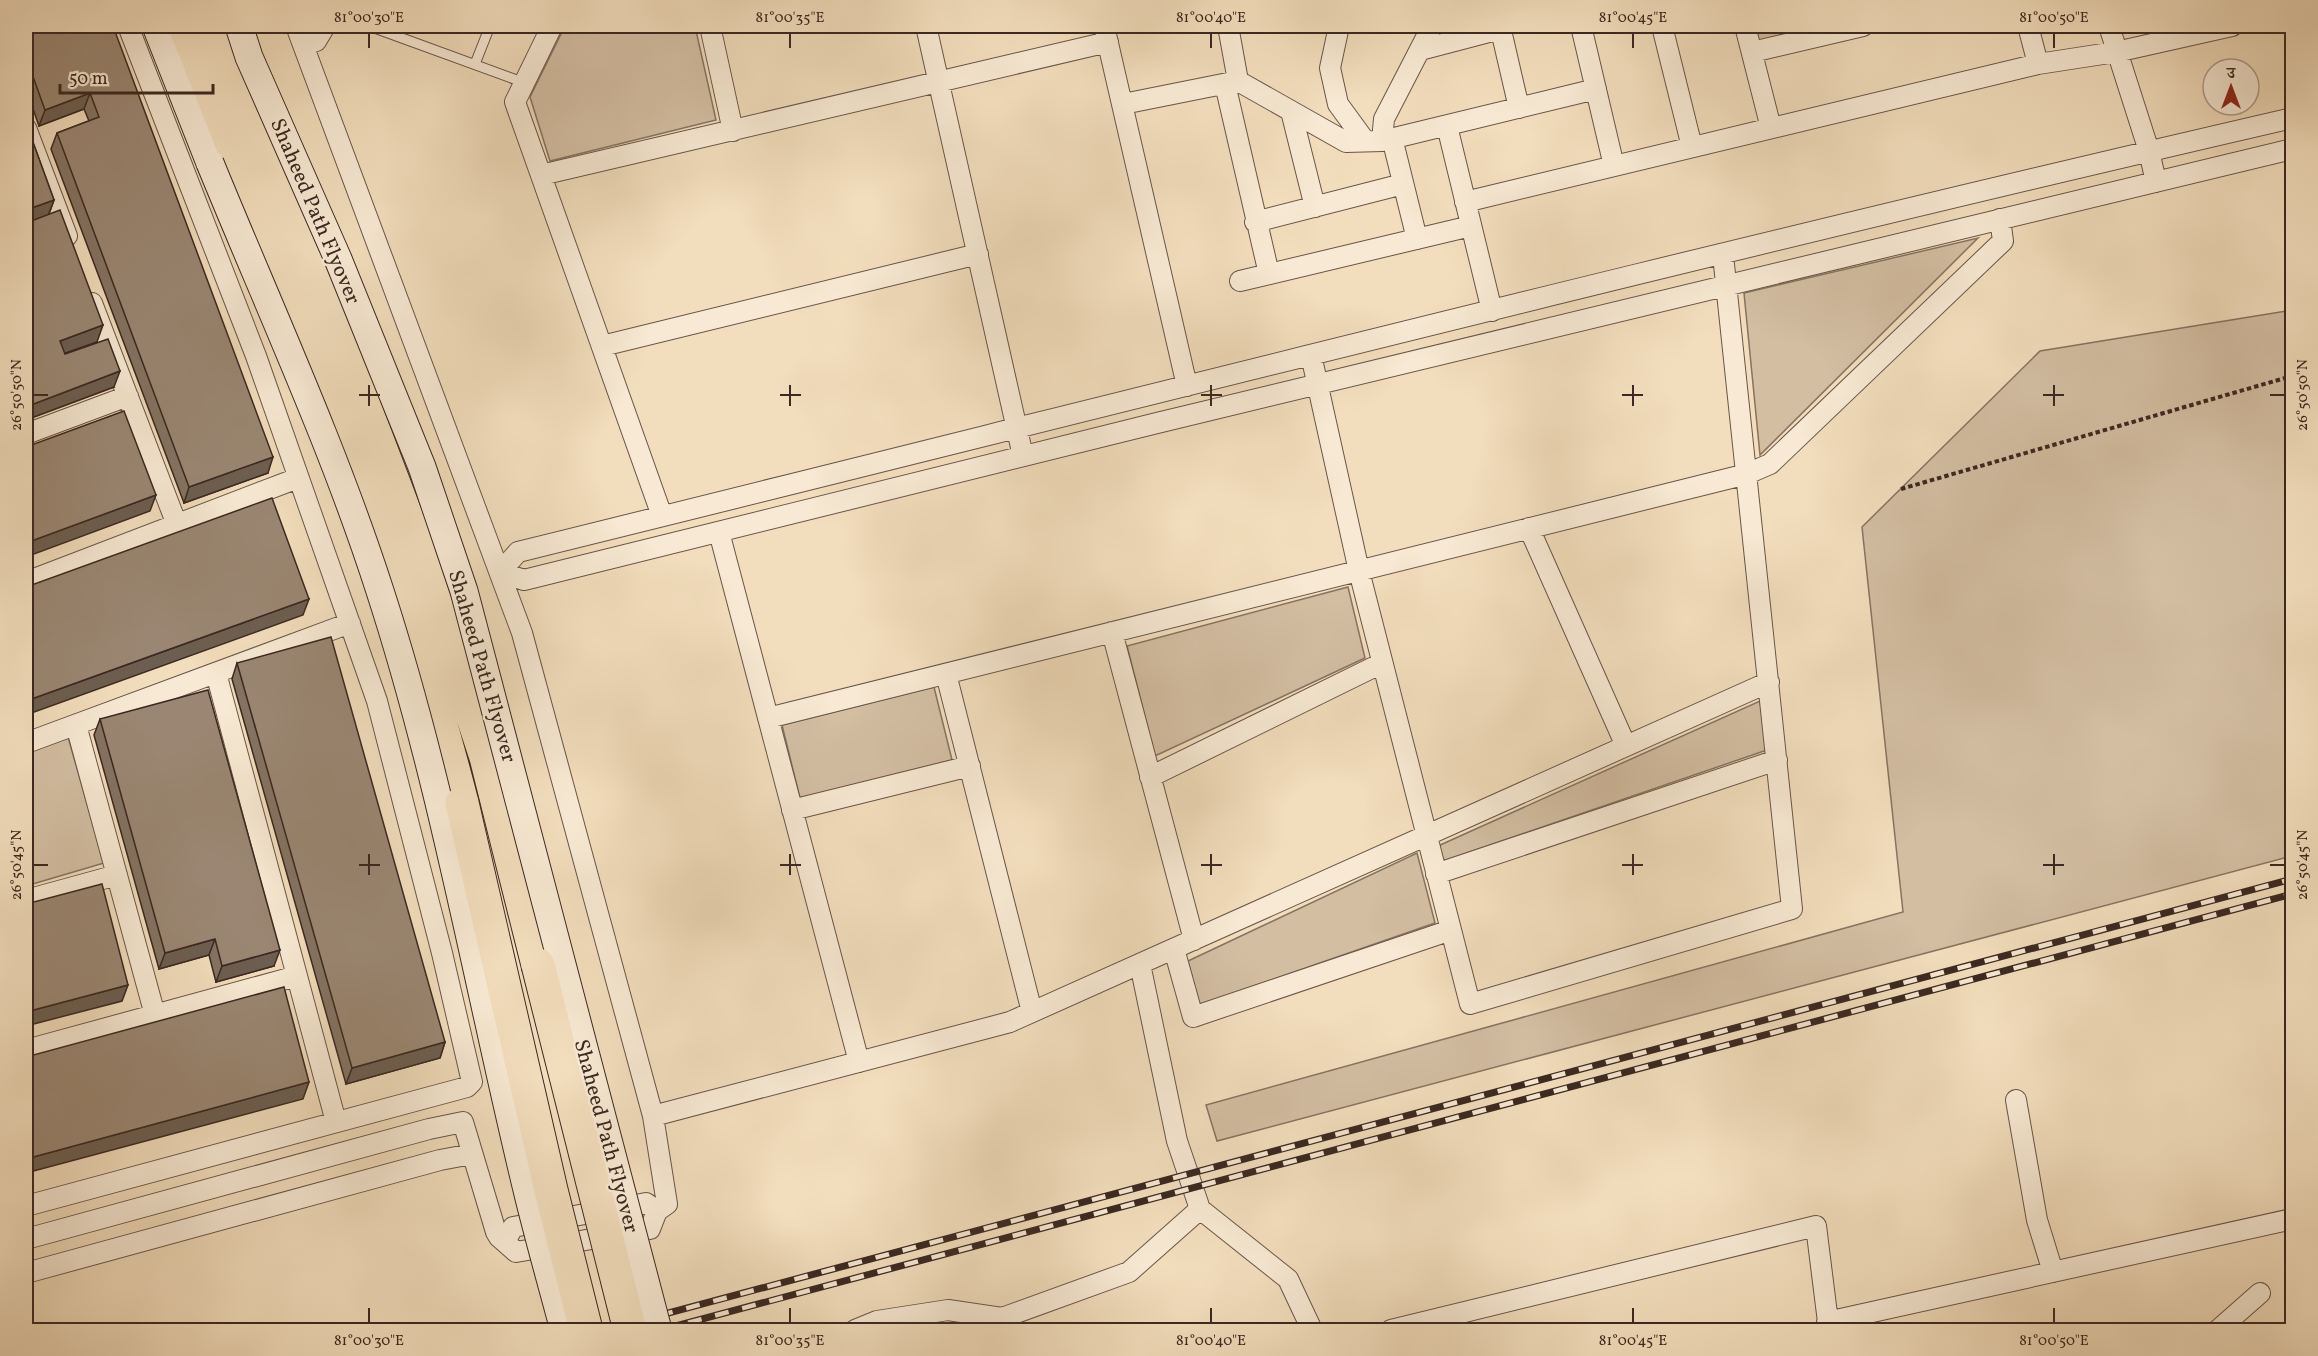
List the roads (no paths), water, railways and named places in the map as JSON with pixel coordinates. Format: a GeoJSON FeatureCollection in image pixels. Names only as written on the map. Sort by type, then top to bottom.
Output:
{"type":"FeatureCollection","features":[{"type":"Feature","properties":{"kind":"highway"},"geometry":{"type":"LineString","coordinates":[[185,26],[305,329],[398,584],[462,803],[548,1179],[586,1330]]}},
{"type":"Feature","properties":{"kind":"highway","name":"Shaheed Path Flyover"},"geometry":{"type":"LineString","coordinates":[[220,26],[412,531],[486,757],[630,1330]]}},
{"type":"Feature","properties":{"kind":"highway"},"geometry":{"type":"LineString","coordinates":[[433,781],[462,803]]}},
{"type":"Feature","properties":{"kind":"highway"},"geometry":{"type":"LineString","coordinates":[[538,872],[538,965]]}},
{"type":"Feature","properties":{"kind":"street"},"geometry":{"type":"LineString","coordinates":[[26,1206],[467,1087],[473,1077],[376,700],[255,356],[128,26]]}},
{"type":"Feature","properties":{"kind":"street"},"geometry":{"type":"LineString","coordinates":[[156,26],[210,163],[322,432],[380,590],[460,886],[528,1193],[564,1330]]}},
{"type":"Feature","properties":{"kind":"street","name":"Shaheed Path Flyover"},"geometry":{"type":"LineString","coordinates":[[239,26],[249,57],[338,259],[422,467],[464,591],[657,1330]]}},
{"type":"Feature","properties":{"kind":"street"},"geometry":{"type":"LineString","coordinates":[[26,1239],[429,1129],[463,1122],[496,1232],[516,1252],[650,1229],[657,1211],[667,1204],[652,1116],[522,633],[305,45],[296,26]]}},
{"type":"Feature","properties":{"kind":"street"},"geometry":{"type":"LineString","coordinates":[[305,45],[316,41],[326,26]]}},
{"type":"Feature","properties":{"kind":"street"},"geometry":{"type":"LineString","coordinates":[[552,26],[515,102],[662,516]]}},
{"type":"Feature","properties":{"kind":"street"},"geometry":{"type":"LineString","coordinates":[[710,26],[733,131]]}},
{"type":"Feature","properties":{"kind":"street"},"geometry":{"type":"LineString","coordinates":[[926,26],[1023,456]]}},
{"type":"Feature","properties":{"kind":"street"},"geometry":{"type":"LineString","coordinates":[[1228,26],[1232,82],[1255,222],[1269,274]]}},
{"type":"Feature","properties":{"kind":"street"},"geometry":{"type":"LineString","coordinates":[[1339,26],[1330,68],[1338,104],[1380,140],[1403,184],[1417,239]]}},
{"type":"Feature","properties":{"kind":"street"},"geometry":{"type":"LineString","coordinates":[[1380,140],[1384,119],[1432,26]]}},
{"type":"Feature","properties":{"kind":"street"},"geometry":{"type":"LineString","coordinates":[[1581,26],[1614,166]]}},
{"type":"Feature","properties":{"kind":"street"},"geometry":{"type":"LineString","coordinates":[[1662,26],[1692,147]]}},
{"type":"Feature","properties":{"kind":"street"},"geometry":{"type":"LineString","coordinates":[[1745,26],[1771,128]]}},
{"type":"Feature","properties":{"kind":"street"},"geometry":{"type":"LineString","coordinates":[[1752,52],[1840,28],[1863,26]]}},
{"type":"Feature","properties":{"kind":"street"},"geometry":{"type":"LineString","coordinates":[[2028,26],[2038,64]]}},
{"type":"Feature","properties":{"kind":"street"},"geometry":{"type":"LineString","coordinates":[[2109,26],[2115,52],[2149,151],[2156,182]]}},
{"type":"Feature","properties":{"kind":"street"},"geometry":{"type":"LineString","coordinates":[[1465,202],[2038,64],[2115,52],[2208,28],[2232,26]]}},
{"type":"Feature","properties":{"kind":"street"},"geometry":{"type":"LineString","coordinates":[[1420,50],[1500,27],[1519,108]]}},
{"type":"Feature","properties":{"kind":"street"},"geometry":{"type":"LineString","coordinates":[[541,175],[939,83],[1106,34],[1187,386]]}},
{"type":"Feature","properties":{"kind":"street"},"geometry":{"type":"LineString","coordinates":[[1123,104],[1232,82],[1291,111],[1346,142],[1380,140],[1447,126],[1596,89]]}},
{"type":"Feature","properties":{"kind":"street"},"geometry":{"type":"LineString","coordinates":[[1291,111],[1315,207]]}},
{"type":"Feature","properties":{"kind":"street"},"geometry":{"type":"LineString","coordinates":[[500,572],[518,552],[1311,355],[2292,118]]}},
{"type":"Feature","properties":{"kind":"street"},"geometry":{"type":"LineString","coordinates":[[1447,126],[1492,311]]}},
{"type":"Feature","properties":{"kind":"street"},"geometry":{"type":"LineString","coordinates":[[26,128],[72,251]]}},
{"type":"Feature","properties":{"kind":"street"},"geometry":{"type":"LineString","coordinates":[[500,572],[524,580],[1317,384],[2292,149]]}},
{"type":"Feature","properties":{"kind":"street"},"geometry":{"type":"LineString","coordinates":[[1255,222],[1403,184]]}},
{"type":"Feature","properties":{"kind":"street"},"geometry":{"type":"LineString","coordinates":[[768,718],[1747,474],[1770,464],[2003,241],[2000,219]]}},
{"type":"Feature","properties":{"kind":"street"},"geometry":{"type":"LineString","coordinates":[[1240,281],[1471,226]]}},
{"type":"Feature","properties":{"kind":"street"},"geometry":{"type":"LineString","coordinates":[[602,346],[978,254]]}},
{"type":"Feature","properties":{"kind":"street"},"geometry":{"type":"LineString","coordinates":[[1311,355],[1359,571],[1470,1004],[1792,909],[1723,255]]}},
{"type":"Feature","properties":{"kind":"street"},"geometry":{"type":"LineString","coordinates":[[85,284],[177,525]]}},
{"type":"Feature","properties":{"kind":"street"},"geometry":{"type":"LineString","coordinates":[[26,434],[128,396]]}},
{"type":"Feature","properties":{"kind":"street"},"geometry":{"type":"LineString","coordinates":[[26,582],[298,478]]}},
{"type":"Feature","properties":{"kind":"street"},"geometry":{"type":"LineString","coordinates":[[1529,528],[1626,746]]}},
{"type":"Feature","properties":{"kind":"street"},"geometry":{"type":"LineString","coordinates":[[719,531],[859,1062]]}},
{"type":"Feature","properties":{"kind":"street"},"geometry":{"type":"LineString","coordinates":[[26,743],[350,624]]}},
{"type":"Feature","properties":{"kind":"street"},"geometry":{"type":"LineString","coordinates":[[1112,632],[1194,940]]}},
{"type":"Feature","properties":{"kind":"street"},"geometry":{"type":"LineString","coordinates":[[1150,777],[1382,663]]}},
{"type":"Feature","properties":{"kind":"street"},"geometry":{"type":"LineString","coordinates":[[216,673],[336,1122]]}},
{"type":"Feature","properties":{"kind":"street"},"geometry":{"type":"LineString","coordinates":[[946,674],[1032,1012]]}},
{"type":"Feature","properties":{"kind":"street"},"geometry":{"type":"LineString","coordinates":[[652,1116],[1010,1022],[1769,682]]}},
{"type":"Feature","properties":{"kind":"street"},"geometry":{"type":"LineString","coordinates":[[76,724],[155,1015]]}},
{"type":"Feature","properties":{"kind":"street"},"geometry":{"type":"LineString","coordinates":[[1436,874],[1777,760]]}},
{"type":"Feature","properties":{"kind":"street"},"geometry":{"type":"LineString","coordinates":[[792,810],[970,766]]}},
{"type":"Feature","properties":{"kind":"street"},"geometry":{"type":"LineString","coordinates":[[26,900],[117,875]]}},
{"type":"Feature","properties":{"kind":"street"},"geometry":{"type":"LineString","coordinates":[[1174,949],[1193,1017],[1451,930]]}},
{"type":"Feature","properties":{"kind":"street"},"geometry":{"type":"LineString","coordinates":[[1140,964],[1177,1142],[1200,1209],[1288,1279],[1312,1330]]}},
{"type":"Feature","properties":{"kind":"street"},"geometry":{"type":"LineString","coordinates":[[26,1050],[297,976]]}},
{"type":"Feature","properties":{"kind":"street"},"geometry":{"type":"LineString","coordinates":[[2016,1100],[2037,1220],[2053,1272]]}},
{"type":"Feature","properties":{"kind":"street"},"geometry":{"type":"LineString","coordinates":[[26,1273],[440,1160],[472,1154]]}},
{"type":"Feature","properties":{"kind":"street"},"geometry":{"type":"LineString","coordinates":[[505,1242],[513,1227],[646,1203],[657,1211]]}},
{"type":"Feature","properties":{"kind":"street"},"geometry":{"type":"LineString","coordinates":[[855,1330],[877,1321],[948,1310],[1002,1318],[1129,1272],[1200,1209]]}},
{"type":"Feature","properties":{"kind":"street"},"geometry":{"type":"LineString","coordinates":[[1390,1330],[1816,1226],[1828,1326],[2053,1272],[2292,1219]]}},
{"type":"Feature","properties":{"kind":"street"},"geometry":{"type":"LineString","coordinates":[[2218,1330],[2260,1293]]}},
{"type":"Feature","properties":{"kind":"lane"},"geometry":{"type":"LineString","coordinates":[[369,26],[389,29],[525,82]]}},
{"type":"Feature","properties":{"kind":"lane"},"geometry":{"type":"LineString","coordinates":[[475,64],[490,26]]}},
{"type":"Feature","properties":{"kind":"railway"},"geometry":{"type":"LineString","coordinates":[[605,1330],[2292,879]]}},
{"type":"Feature","properties":{"kind":"railway"},"geometry":{"type":"LineString","coordinates":[[661,1330],[2292,894]]}}]}
